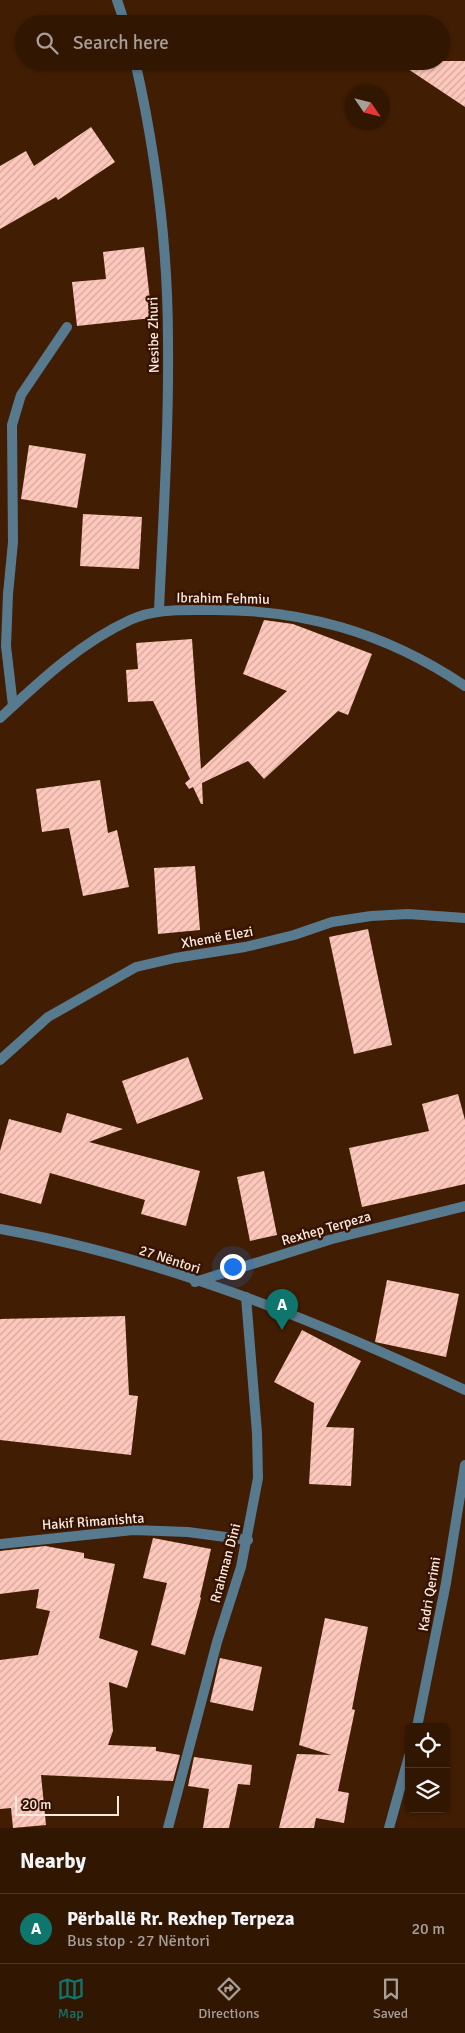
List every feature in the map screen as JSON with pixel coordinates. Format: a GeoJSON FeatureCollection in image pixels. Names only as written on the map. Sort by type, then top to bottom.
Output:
{"type":"FeatureCollection","features":[{"type":"Feature","properties":{"kind":"street"},"geometry":{"type":"LineString","coordinates":[[117,0],[121,15]]}},
{"type":"Feature","properties":{"kind":"street","name":"Nesibe Zhuri"},"geometry":{"type":"LineString","coordinates":[[137,70],[146,108],[158,179],[167,312],[167,428],[159,610]]}},
{"type":"Feature","properties":{"kind":"street"},"geometry":{"type":"LineString","coordinates":[[13,706],[6,646],[13,542],[12,425],[21,395],[67,327]]}},
{"type":"Feature","properties":{"kind":"street","name":"Ibrahim Fehmiu"},"geometry":{"type":"LineString","coordinates":[[0,718],[46,675],[87,644],[130,620],[159,610],[241,609],[296,615],[344,627],[401,650],[465,686]]}},
{"type":"Feature","properties":{"kind":"street","name":"Xhemë Elezi"},"geometry":{"type":"LineString","coordinates":[[0,1060],[48,1017],[136,967],[175,958],[245,947],[294,935],[332,922],[371,916],[408,914],[465,918]]}},
{"type":"Feature","properties":{"kind":"street","name":"Rexhep Terpeza"},"geometry":{"type":"LineString","coordinates":[[195,1282],[332,1239],[465,1206]]}},
{"type":"Feature","properties":{"kind":"street","name":"27 Nëntori"},"geometry":{"type":"LineString","coordinates":[[0,1229],[92,1249],[246,1298],[392,1356],[465,1390]]}},
{"type":"Feature","properties":{"kind":"street","name":"Rrahman Dini"},"geometry":{"type":"LineString","coordinates":[[168,1828],[209,1669],[248,1540],[258,1478],[258,1433],[246,1298]]}},
{"type":"Feature","properties":{"kind":"street","name":"Kadri Qerimi"},"geometry":{"type":"LineString","coordinates":[[418,1723],[444,1593],[465,1465]]}},
{"type":"Feature","properties":{"kind":"street","name":"Hakif Rimanishta"},"geometry":{"type":"LineString","coordinates":[[0,1544],[133,1530],[188,1532],[248,1540]]}},
{"type":"Feature","properties":{"kind":"street"},"geometry":{"type":"LineString","coordinates":[[389,1828],[406,1768]]}},
{"type":"Feature","properties":{"kind":"building"},"geometry":{"type":"Polygon","coordinates":[[[450,61],[465,61],[465,107],[410,70],[450,70],[450,61]]]}},
{"type":"Feature","properties":{"kind":"building"},"geometry":{"type":"Polygon","coordinates":[[[91,127],[115,162],[58,200],[56,197],[0,229],[0,166],[26,151],[34,166],[91,127]]]}},
{"type":"Feature","properties":{"kind":"building"},"geometry":{"type":"Polygon","coordinates":[[[144,247],[152,318],[77,326],[72,282],[106,279],[103,252],[144,247]]]}},
{"type":"Feature","properties":{"kind":"building"},"geometry":{"type":"Polygon","coordinates":[[[29,445],[86,454],[77,508],[21,499],[29,445]]]}},
{"type":"Feature","properties":{"kind":"building"},"geometry":{"type":"Polygon","coordinates":[[[83,514],[142,517],[139,569],[80,566],[83,514]]]}},
{"type":"Feature","properties":{"kind":"building"},"geometry":{"type":"Polygon","coordinates":[[[264,620],[293,624],[372,654],[348,715],[338,711],[264,779],[248,761],[202,783],[203,804],[201,804],[193,787],[189,789],[185,783],[190,779],[153,701],[128,702],[126,670],[138,669],[136,643],[192,639],[201,769],[287,691],[243,674],[264,620]]]}},
{"type":"Feature","properties":{"kind":"building"},"geometry":{"type":"Polygon","coordinates":[[[100,780],[108,833],[117,830],[129,887],[83,896],[69,828],[42,832],[36,789],[100,780]]]}},
{"type":"Feature","properties":{"kind":"building"},"geometry":{"type":"Polygon","coordinates":[[[195,866],[200,930],[158,934],[154,868],[195,866]]]}},
{"type":"Feature","properties":{"kind":"building"},"geometry":{"type":"Polygon","coordinates":[[[368,929],[392,1045],[354,1054],[329,937],[368,929]]]}},
{"type":"Feature","properties":{"kind":"building"},"geometry":{"type":"Polygon","coordinates":[[[188,1057],[203,1099],[137,1124],[122,1081],[188,1057]]]}},
{"type":"Feature","properties":{"kind":"building"},"geometry":{"type":"Polygon","coordinates":[[[458,1094],[465,1120],[465,1184],[362,1207],[349,1148],[429,1131],[422,1104],[458,1094]]]}},
{"type":"Feature","properties":{"kind":"building"},"geometry":{"type":"Polygon","coordinates":[[[67,1113],[123,1129],[89,1142],[200,1171],[186,1226],[141,1214],[145,1200],[50,1173],[41,1204],[0,1193],[0,1151],[9,1119],[61,1133],[67,1113]]]}},
{"type":"Feature","properties":{"kind":"building"},"geometry":{"type":"Polygon","coordinates":[[[264,1171],[277,1235],[250,1241],[237,1177],[264,1171]]]}},
{"type":"Feature","properties":{"kind":"building"},"geometry":{"type":"Polygon","coordinates":[[[387,1280],[459,1294],[446,1357],[375,1342],[387,1280]]]}},
{"type":"Feature","properties":{"kind":"building"},"geometry":{"type":"Polygon","coordinates":[[[125,1316],[129,1395],[138,1396],[131,1455],[0,1440],[0,1319],[125,1316]]]}},
{"type":"Feature","properties":{"kind":"building"},"geometry":{"type":"Polygon","coordinates":[[[302,1330],[361,1361],[326,1427],[354,1428],[351,1486],[309,1484],[314,1403],[274,1382],[302,1330]]]}},
{"type":"Feature","properties":{"kind":"building"},"geometry":{"type":"Polygon","coordinates":[[[153,1538],[211,1549],[201,1598],[185,1655],[151,1645],[167,1583],[143,1578],[153,1538]]]}},
{"type":"Feature","properties":{"kind":"building"},"geometry":{"type":"Polygon","coordinates":[[[45,1546],[84,1553],[84,1558],[115,1564],[99,1638],[138,1651],[127,1688],[109,1682],[113,1731],[108,1745],[156,1747],[156,1751],[180,1755],[173,1781],[41,1775],[46,1825],[13,1828],[11,1808],[0,1809],[0,1660],[38,1655],[50,1611],[36,1608],[39,1589],[0,1594],[0,1551],[45,1546]]]}},
{"type":"Feature","properties":{"kind":"building"},"geometry":{"type":"Polygon","coordinates":[[[325,1618],[368,1627],[352,1709],[355,1710],[338,1791],[349,1793],[344,1823],[316,1818],[314,1828],[279,1828],[297,1754],[331,1755],[299,1745],[325,1618]]]}},
{"type":"Feature","properties":{"kind":"building"},"geometry":{"type":"Polygon","coordinates":[[[220,1658],[262,1667],[253,1711],[210,1702],[220,1658]]]}},
{"type":"Feature","properties":{"kind":"building"},"geometry":{"type":"Polygon","coordinates":[[[194,1757],[252,1765],[250,1785],[238,1784],[229,1828],[203,1828],[209,1789],[188,1786],[194,1757]]]}},
{"type":"Feature","properties":{"kind":"place","name":"Përballë Rr. Rexhep Terpeza"},"geometry":{"type":"Point","coordinates":[282,1330]}}]}
